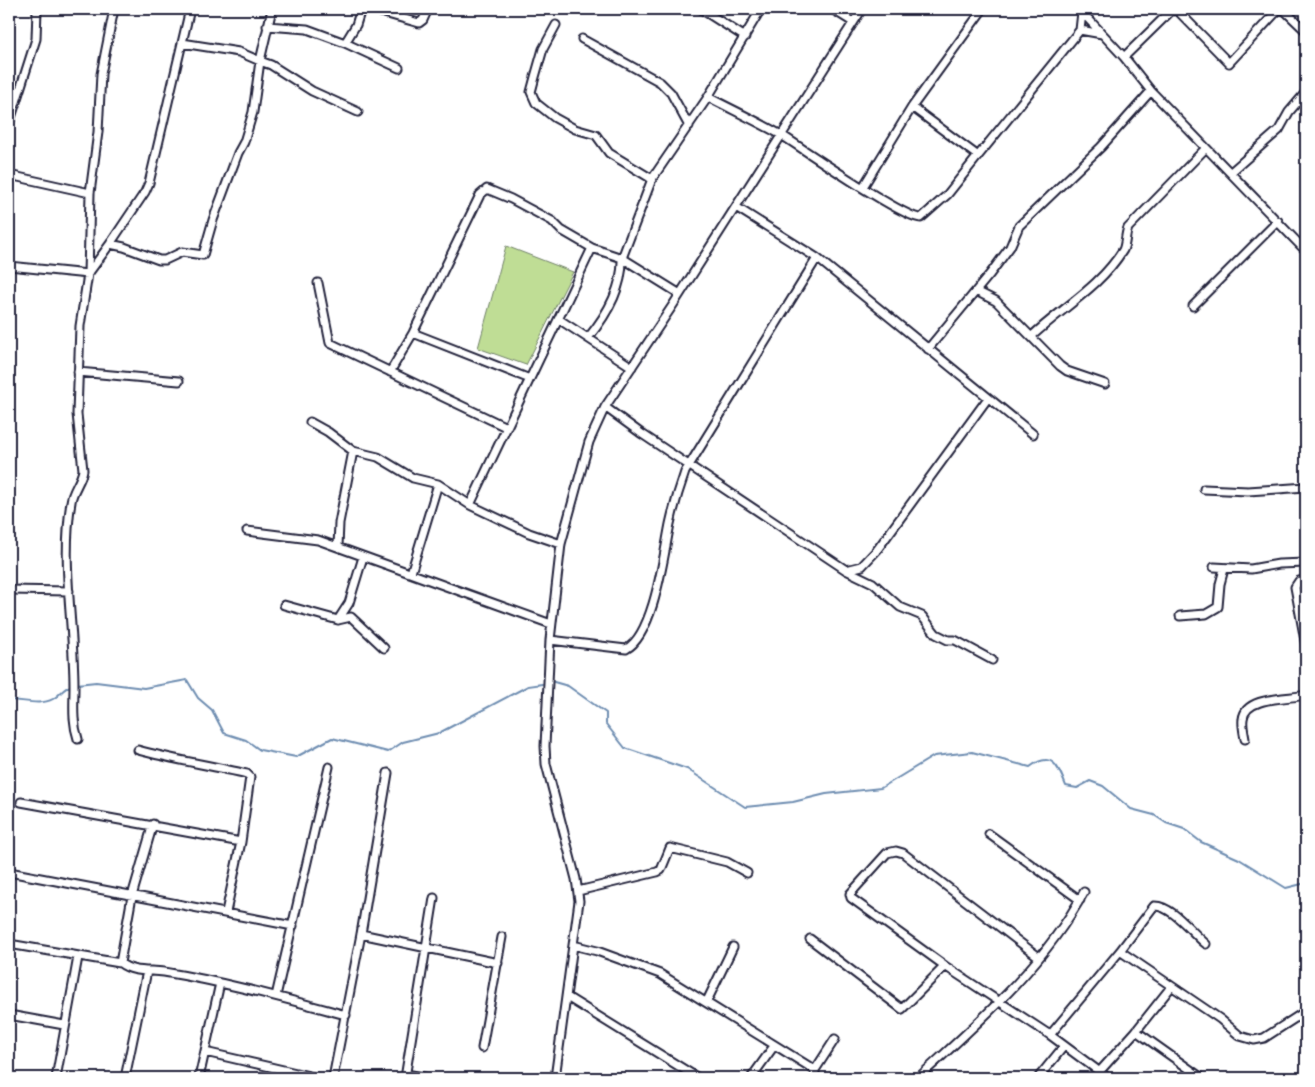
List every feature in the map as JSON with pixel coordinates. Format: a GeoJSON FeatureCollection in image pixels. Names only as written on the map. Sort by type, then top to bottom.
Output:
{"type":"FeatureCollection","features":[{"type":"Feature","properties":{"kind":"street"},"geometry":{"type":"LineString","coordinates":[[9,124],[36,39],[37,9]]}},
{"type":"Feature","properties":{"kind":"street"},"geometry":{"type":"LineString","coordinates":[[78,739],[73,718],[74,688],[68,541],[71,501],[83,470],[78,414],[80,326],[88,274],[90,193],[98,132],[101,74],[114,9]]}},
{"type":"Feature","properties":{"kind":"street"},"geometry":{"type":"LineString","coordinates":[[88,274],[110,244],[149,182],[190,9]]}},
{"type":"Feature","properties":{"kind":"street"},"geometry":{"type":"LineString","coordinates":[[110,244],[159,260],[165,260],[182,252],[203,255],[213,220],[249,127],[253,112],[260,60],[272,9]]}},
{"type":"Feature","properties":{"kind":"street"},"geometry":{"type":"LineString","coordinates":[[345,43],[356,25],[361,9]]}},
{"type":"Feature","properties":{"kind":"street"},"geometry":{"type":"LineString","coordinates":[[370,9],[418,23],[423,20],[428,9]]}},
{"type":"Feature","properties":{"kind":"street"},"geometry":{"type":"LineString","coordinates":[[701,9],[745,37]]}},
{"type":"Feature","properties":{"kind":"street"},"geometry":{"type":"LineString","coordinates":[[588,338],[598,326],[616,293],[622,270],[622,258],[652,178],[708,97],[761,9]]}},
{"type":"Feature","properties":{"kind":"street"},"geometry":{"type":"LineString","coordinates":[[832,9],[853,22]]}},
{"type":"Feature","properties":{"kind":"street"},"geometry":{"type":"LineString","coordinates":[[555,1078],[568,997],[578,891],[546,764],[545,746],[550,640],[561,544],[589,442],[605,407],[680,294],[862,9]]}},
{"type":"Feature","properties":{"kind":"street"},"geometry":{"type":"LineString","coordinates":[[863,187],[912,107],[983,9]]}},
{"type":"Feature","properties":{"kind":"street"},"geometry":{"type":"LineString","coordinates":[[1124,57],[1174,9],[1229,64],[1279,9]]}},
{"type":"Feature","properties":{"kind":"street"},"geometry":{"type":"LineString","coordinates":[[1283,9],[1306,31]]}},
{"type":"Feature","properties":{"kind":"street"},"geometry":{"type":"LineString","coordinates":[[708,97],[781,135],[863,187],[917,218],[922,218],[947,195],[1080,30],[1080,10]]}},
{"type":"Feature","properties":{"kind":"street"},"geometry":{"type":"LineString","coordinates":[[1080,10],[1124,57],[1151,90],[1302,246]]}},
{"type":"Feature","properties":{"kind":"street"},"geometry":{"type":"LineString","coordinates":[[267,26],[307,29],[345,43],[399,68]]}},
{"type":"Feature","properties":{"kind":"street"},"geometry":{"type":"LineString","coordinates":[[556,26],[543,49],[531,92],[536,104],[562,121],[596,135],[609,153],[652,178]]}},
{"type":"Feature","properties":{"kind":"street"},"geometry":{"type":"LineString","coordinates":[[1080,30],[1102,34]]}},
{"type":"Feature","properties":{"kind":"street"},"geometry":{"type":"LineString","coordinates":[[582,39],[660,82],[671,93],[689,126]]}},
{"type":"Feature","properties":{"kind":"street"},"geometry":{"type":"LineString","coordinates":[[182,43],[239,52],[260,60],[312,91],[358,112]]}},
{"type":"Feature","properties":{"kind":"street"},"geometry":{"type":"LineString","coordinates":[[928,349],[1010,247],[1019,226],[1101,147],[1151,90]]}},
{"type":"Feature","properties":{"kind":"street"},"geometry":{"type":"LineString","coordinates":[[1231,172],[1279,130],[1288,112],[1306,92]]}},
{"type":"Feature","properties":{"kind":"street"},"geometry":{"type":"LineString","coordinates":[[912,107],[978,156]]}},
{"type":"Feature","properties":{"kind":"street"},"geometry":{"type":"LineString","coordinates":[[1032,336],[1065,308],[1082,297],[1103,275],[1124,248],[1125,235],[1128,228],[1206,148]]}},
{"type":"Feature","properties":{"kind":"street"},"geometry":{"type":"LineString","coordinates":[[9,175],[90,193]]}},
{"type":"Feature","properties":{"kind":"street"},"geometry":{"type":"LineString","coordinates":[[390,372],[413,333],[480,195],[487,189],[512,199],[552,220],[561,230],[592,248],[622,258],[680,294]]}},
{"type":"Feature","properties":{"kind":"street"},"geometry":{"type":"LineString","coordinates":[[736,207],[817,258],[1033,434]]}},
{"type":"Feature","properties":{"kind":"street"},"geometry":{"type":"LineString","coordinates":[[1193,306],[1278,221]]}},
{"type":"Feature","properties":{"kind":"street"},"geometry":{"type":"LineString","coordinates":[[470,506],[506,427],[560,320],[592,248]]}},
{"type":"Feature","properties":{"kind":"street"},"geometry":{"type":"LineString","coordinates":[[550,640],[626,649],[631,646],[649,616],[660,581],[677,494],[689,465],[817,258]]}},
{"type":"Feature","properties":{"kind":"street"},"geometry":{"type":"LineString","coordinates":[[9,266],[88,274]]}},
{"type":"Feature","properties":{"kind":"street"},"geometry":{"type":"LineString","coordinates":[[318,283],[330,343],[506,427]]}},
{"type":"Feature","properties":{"kind":"street"},"geometry":{"type":"LineString","coordinates":[[976,291],[996,301],[1060,366],[1067,371],[1105,384]]}},
{"type":"Feature","properties":{"kind":"street"},"geometry":{"type":"LineString","coordinates":[[560,320],[632,367]]}},
{"type":"Feature","properties":{"kind":"street"},"geometry":{"type":"LineString","coordinates":[[413,333],[530,379]]}},
{"type":"Feature","properties":{"kind":"street"},"geometry":{"type":"LineString","coordinates":[[78,372],[179,381]]}},
{"type":"Feature","properties":{"kind":"street"},"geometry":{"type":"LineString","coordinates":[[846,570],[862,566],[877,550],[988,398]]}},
{"type":"Feature","properties":{"kind":"street"},"geometry":{"type":"LineString","coordinates":[[605,407],[846,570],[862,578],[900,607],[922,616],[936,634],[948,640],[955,640],[992,660]]}},
{"type":"Feature","properties":{"kind":"street"},"geometry":{"type":"LineString","coordinates":[[310,422],[353,451],[378,456],[413,478],[438,484],[470,506],[529,533],[561,544]]}},
{"type":"Feature","properties":{"kind":"street"},"geometry":{"type":"LineString","coordinates":[[338,547],[339,523],[353,451]]}},
{"type":"Feature","properties":{"kind":"street"},"geometry":{"type":"LineString","coordinates":[[410,573],[438,484]]}},
{"type":"Feature","properties":{"kind":"street"},"geometry":{"type":"LineString","coordinates":[[1204,489],[1248,491],[1306,487]]}},
{"type":"Feature","properties":{"kind":"street"},"geometry":{"type":"LineString","coordinates":[[247,530],[308,537],[551,624]]}},
{"type":"Feature","properties":{"kind":"street"},"geometry":{"type":"LineString","coordinates":[[338,620],[349,603],[364,557]]}},
{"type":"Feature","properties":{"kind":"street"},"geometry":{"type":"LineString","coordinates":[[1214,567],[1252,569],[1279,564],[1306,563]]}},
{"type":"Feature","properties":{"kind":"street"},"geometry":{"type":"LineString","coordinates":[[862,566],[862,578]]}},
{"type":"Feature","properties":{"kind":"street"},"geometry":{"type":"LineString","coordinates":[[1180,616],[1206,614],[1218,607],[1220,584],[1224,569]]}},
{"type":"Feature","properties":{"kind":"street"},"geometry":{"type":"LineString","coordinates":[[1306,580],[1299,581],[1295,587],[1306,646]]}},
{"type":"Feature","properties":{"kind":"street"},"geometry":{"type":"LineString","coordinates":[[9,590],[69,591]]}},
{"type":"Feature","properties":{"kind":"street"},"geometry":{"type":"LineString","coordinates":[[284,605],[338,620],[348,616],[354,618],[384,648]]}},
{"type":"Feature","properties":{"kind":"street"},"geometry":{"type":"LineString","coordinates":[[1245,739],[1242,719],[1245,712],[1252,705],[1261,701],[1306,695]]}},
{"type":"Feature","properties":{"kind":"street"},"geometry":{"type":"LineString","coordinates":[[138,750],[249,775],[241,842],[226,912]]}},
{"type":"Feature","properties":{"kind":"street"},"geometry":{"type":"LineString","coordinates":[[276,996],[329,767]]}},
{"type":"Feature","properties":{"kind":"street"},"geometry":{"type":"LineString","coordinates":[[334,1078],[388,773]]}},
{"type":"Feature","properties":{"kind":"street"},"geometry":{"type":"LineString","coordinates":[[21,802],[153,824],[241,842]]}},
{"type":"Feature","properties":{"kind":"street"},"geometry":{"type":"LineString","coordinates":[[120,963],[132,896],[153,824]]}},
{"type":"Feature","properties":{"kind":"street"},"geometry":{"type":"LineString","coordinates":[[989,834],[1080,900]]}},
{"type":"Feature","properties":{"kind":"street"},"geometry":{"type":"LineString","coordinates":[[578,891],[658,872],[661,870],[670,848],[726,862],[746,873]]}},
{"type":"Feature","properties":{"kind":"street"},"geometry":{"type":"LineString","coordinates":[[1039,957],[903,853],[896,851],[887,853],[850,894],[851,898],[945,966],[1002,1001],[1108,1078]]}},
{"type":"Feature","properties":{"kind":"street"},"geometry":{"type":"LineString","coordinates":[[9,872],[292,926]]}},
{"type":"Feature","properties":{"kind":"street"},"geometry":{"type":"LineString","coordinates":[[918,1078],[1002,1001],[1039,957],[1084,892]]}},
{"type":"Feature","properties":{"kind":"street"},"geometry":{"type":"LineString","coordinates":[[429,1078],[406,1076],[434,898]]}},
{"type":"Feature","properties":{"kind":"street"},"geometry":{"type":"LineString","coordinates":[[1050,1035],[1120,951],[1149,912],[1158,906],[1187,924],[1206,944]]}},
{"type":"Feature","properties":{"kind":"street"},"geometry":{"type":"LineString","coordinates":[[361,934],[498,963]]}},
{"type":"Feature","properties":{"kind":"street"},"geometry":{"type":"LineString","coordinates":[[482,1048],[502,937]]}},
{"type":"Feature","properties":{"kind":"street"},"geometry":{"type":"LineString","coordinates":[[810,939],[902,1009],[945,966]]}},
{"type":"Feature","properties":{"kind":"street"},"geometry":{"type":"LineString","coordinates":[[9,944],[120,963],[131,970],[147,970],[220,983],[346,1015]]}},
{"type":"Feature","properties":{"kind":"street"},"geometry":{"type":"LineString","coordinates":[[573,946],[598,951],[660,974],[707,1001],[774,1046],[815,1070]]}},
{"type":"Feature","properties":{"kind":"street"},"geometry":{"type":"LineString","coordinates":[[707,1001],[732,947]]}},
{"type":"Feature","properties":{"kind":"street"},"geometry":{"type":"LineString","coordinates":[[1120,951],[1220,1019],[1240,1036],[1254,1040],[1264,1038],[1285,1027],[1306,1011]]}},
{"type":"Feature","properties":{"kind":"street"},"geometry":{"type":"LineString","coordinates":[[56,1078],[64,1025],[78,957]]}},
{"type":"Feature","properties":{"kind":"street"},"geometry":{"type":"LineString","coordinates":[[125,1078],[147,970]]}},
{"type":"Feature","properties":{"kind":"street"},"geometry":{"type":"LineString","coordinates":[[199,1078],[220,983]]}},
{"type":"Feature","properties":{"kind":"street"},"geometry":{"type":"LineString","coordinates":[[1100,1071],[1136,1032],[1171,987]]}},
{"type":"Feature","properties":{"kind":"street"},"geometry":{"type":"LineString","coordinates":[[568,997],[698,1078]]}},
{"type":"Feature","properties":{"kind":"street"},"geometry":{"type":"LineString","coordinates":[[9,1015],[64,1025]]}},
{"type":"Feature","properties":{"kind":"street"},"geometry":{"type":"LineString","coordinates":[[1136,1032],[1202,1078]]}},
{"type":"Feature","properties":{"kind":"street"},"geometry":{"type":"LineString","coordinates":[[815,1078],[815,1070],[835,1039]]}},
{"type":"Feature","properties":{"kind":"street"},"geometry":{"type":"LineString","coordinates":[[751,1078],[774,1046]]}},
{"type":"Feature","properties":{"kind":"street"},"geometry":{"type":"LineString","coordinates":[[1038,1078],[1064,1046]]}},
{"type":"Feature","properties":{"kind":"street"},"geometry":{"type":"LineString","coordinates":[[205,1052],[318,1078]]}},
{"type":"Feature","properties":{"kind":"green space"},"geometry":{"type":"Polygon","coordinates":[[[506,246],[573,272],[526,365],[478,348],[506,246]]]}},
{"type":"Feature","properties":{"kind":"waterway"},"geometry":{"type":"LineString","coordinates":[[77,684],[96,682],[144,688],[187,680],[198,698],[212,710],[224,733],[246,740],[260,750],[296,757],[332,738],[388,752],[403,742],[439,733],[528,686],[542,684]]}},
{"type":"Feature","properties":{"kind":"waterway"},"geometry":{"type":"LineString","coordinates":[[554,682],[568,686],[606,713],[606,724],[625,748],[687,769],[745,807],[793,802],[826,794],[881,788],[934,756],[972,752],[1030,767],[1038,762],[1049,760],[1057,767],[1066,786],[1077,788],[1090,781],[1103,786],[1131,809],[1154,815],[1166,823],[1184,829],[1201,842],[1239,859],[1286,888],[1306,883]]}},
{"type":"Feature","properties":{"kind":"waterway"},"geometry":{"type":"LineString","coordinates":[[9,700],[48,701],[73,685]]}}]}
